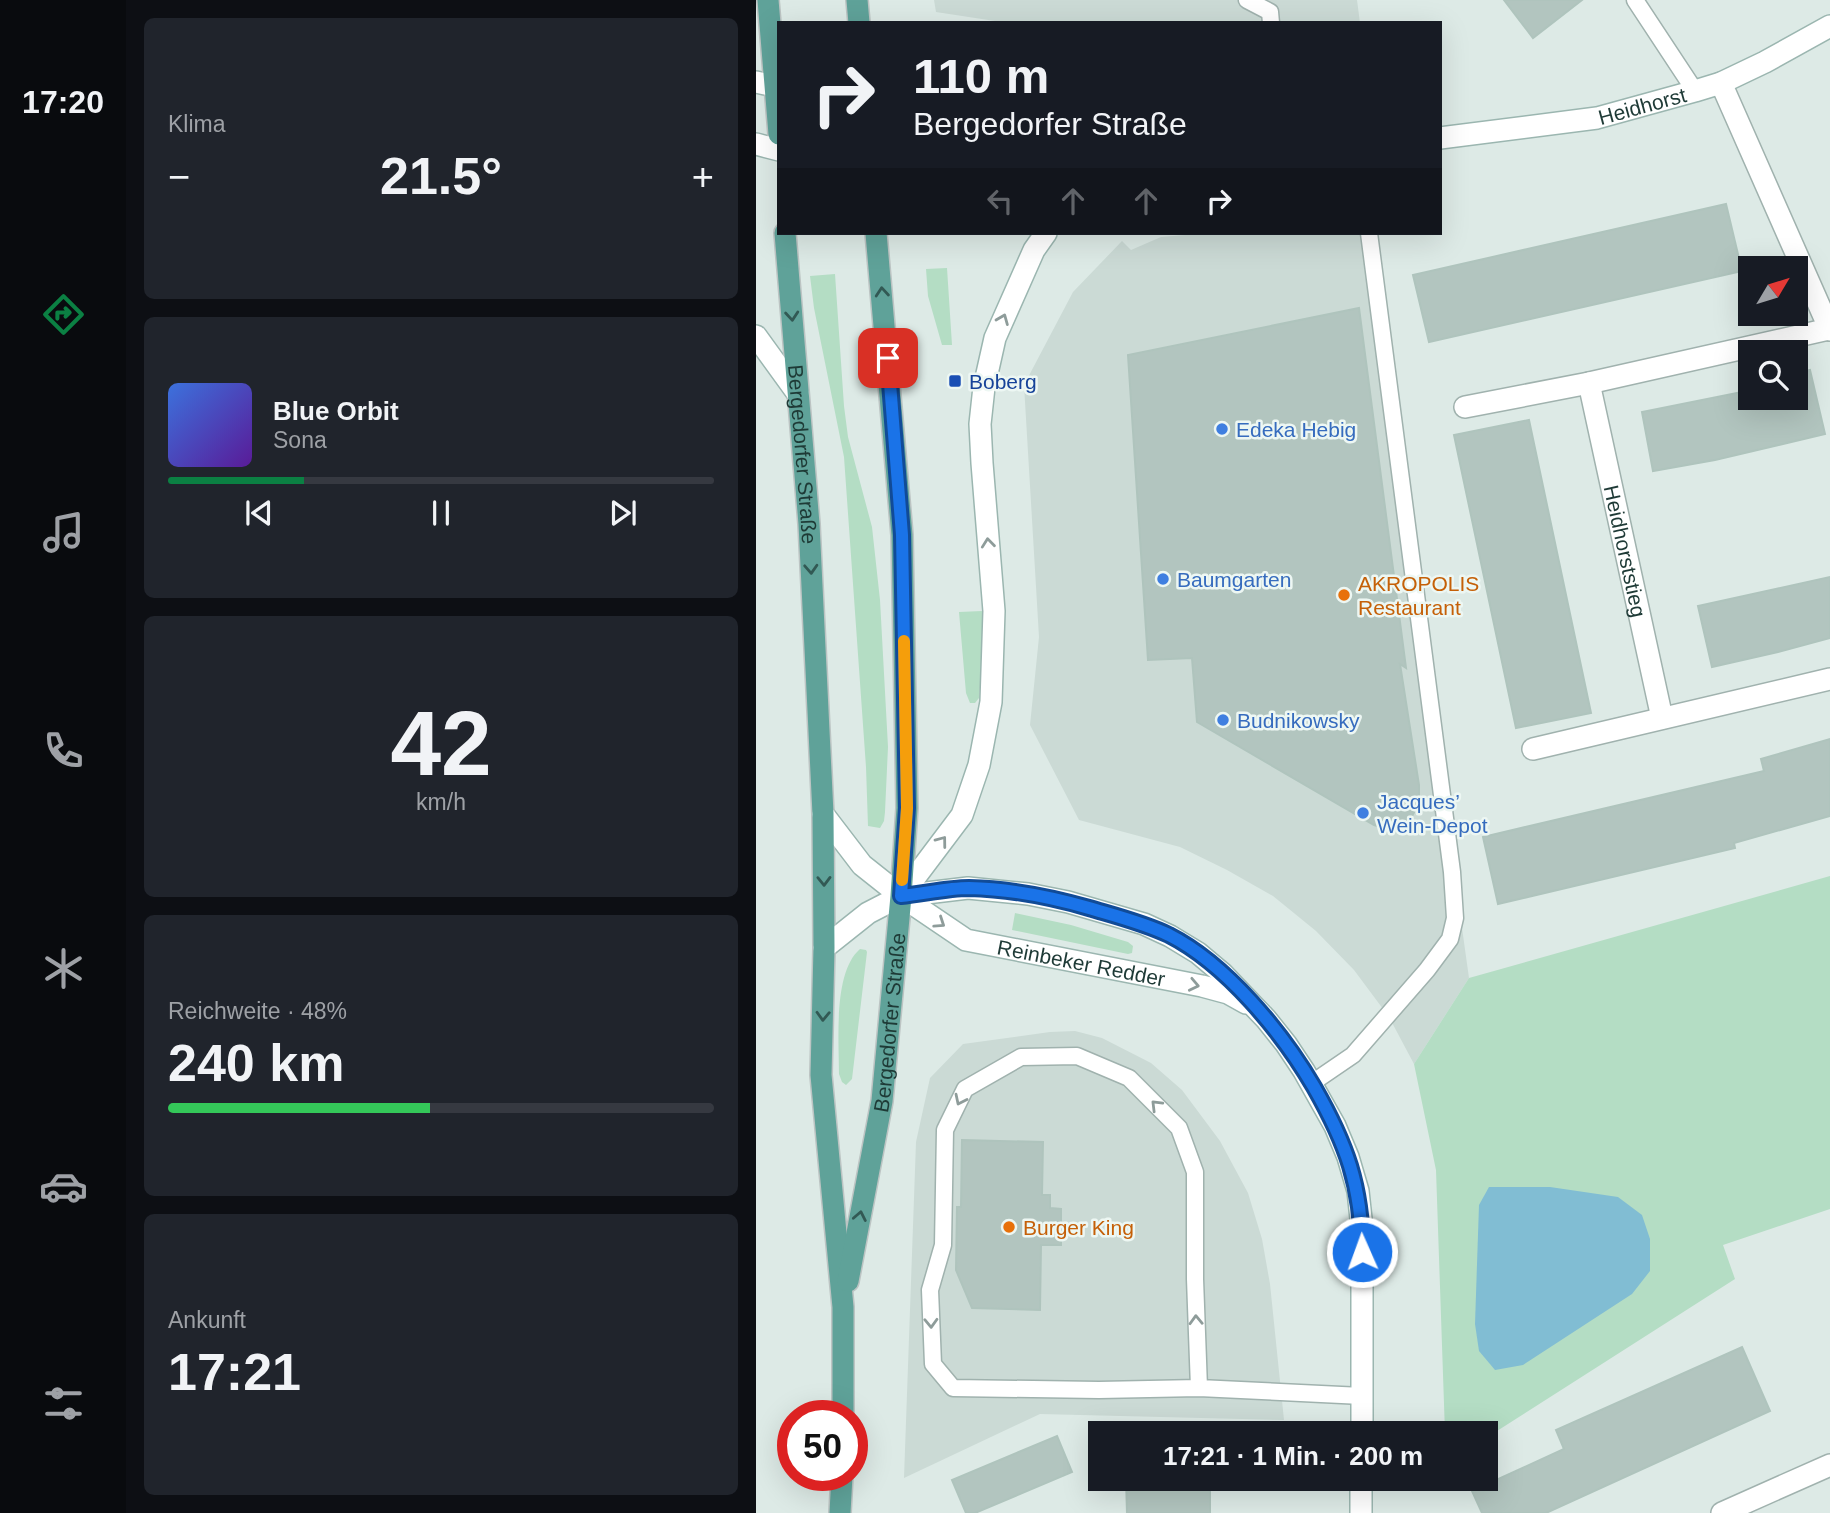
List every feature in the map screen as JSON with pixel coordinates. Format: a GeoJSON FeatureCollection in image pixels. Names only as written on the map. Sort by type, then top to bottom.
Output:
{"type":"FeatureCollection","features":[{"type":"Feature","properties":{"kind":"main road"},"geometry":{"type":"LineString","coordinates":[[768,0],[770,85],[777,123]]}},
{"type":"Feature","properties":{"kind":"main road"},"geometry":{"type":"LineString","coordinates":[[857,0],[859,21]]}},
{"type":"Feature","properties":{"kind":"main road","name":"Bergedorfer Straße"},"geometry":{"type":"LineString","coordinates":[[785,235],[809,524],[823,814],[821,1075],[843,1307],[843,1400]]}},
{"type":"Feature","properties":{"kind":"main road","name":"Bergedorfer Straße"},"geometry":{"type":"LineString","coordinates":[[843,1307],[882,1101],[907,808],[902,535],[876,235]]}},
{"type":"Feature","properties":{"kind":"main road"},"geometry":{"type":"LineString","coordinates":[[841,1513],[842,1491]]}},
{"type":"Feature","properties":{"kind":"street","name":"Heidhorst"},"geometry":{"type":"LineString","coordinates":[[1442,138],[1597,118],[1695,91],[1721,83],[1765,62],[1830,26]]}},
{"type":"Feature","properties":{"kind":"street"},"geometry":{"type":"LineString","coordinates":[[1465,407],[1589,383],[1830,330],[1721,83]]}},
{"type":"Feature","properties":{"kind":"street"},"geometry":{"type":"LineString","coordinates":[[756,145],[777,150]]}},
{"type":"Feature","properties":{"kind":"street"},"geometry":{"type":"LineString","coordinates":[[901,896],[962,815],[979,765],[991,702],[994,611],[980,424],[984,387],[1000,326],[1034,250],[1045,235]]}},
{"type":"Feature","properties":{"kind":"street"},"geometry":{"type":"LineString","coordinates":[[756,336],[798,394]]}},
{"type":"Feature","properties":{"kind":"street","name":"Heidhorststieg"},"geometry":{"type":"LineString","coordinates":[[1589,383],[1662,718]]}},
{"type":"Feature","properties":{"kind":"street"},"geometry":{"type":"LineString","coordinates":[[1533,749],[1830,679]]}},
{"type":"Feature","properties":{"kind":"street","name":"Reinbeker Redder"},"geometry":{"type":"LineString","coordinates":[[823,814],[862,865],[901,896],[966,940],[1202,986],[1228,993],[1266,1019]]}},
{"type":"Feature","properties":{"kind":"street","name":"Reinbeker Redder"},"geometry":{"type":"LineString","coordinates":[[824,948],[868,913],[901,896],[968,888],[1028,894],[1068,902],[1144,924],[1198,953],[1223,974],[1286,1044],[1312,1083],[1348,1157],[1358,1191],[1362,1228],[1362,1421]]}},
{"type":"Feature","properties":{"kind":"street"},"geometry":{"type":"LineString","coordinates":[[1723,1513],[1830,1465]]}},
{"type":"Feature","properties":{"kind":"street"},"geometry":{"type":"LineString","coordinates":[[1361,1491],[1361,1513]]}},
{"type":"Feature","properties":{"kind":"lane"},"geometry":{"type":"LineString","coordinates":[[1247,0],[1270,12],[1271,21]]}},
{"type":"Feature","properties":{"kind":"lane"},"geometry":{"type":"LineString","coordinates":[[1635,0],[1695,91]]}},
{"type":"Feature","properties":{"kind":"lane"},"geometry":{"type":"LineString","coordinates":[[1312,1083],[1353,1055],[1427,970],[1450,939],[1455,918],[1452,872],[1369,235]]}},
{"type":"Feature","properties":{"kind":"lane"},"geometry":{"type":"LineString","coordinates":[[1199,1388],[1195,1172],[1179,1128],[1129,1078],[1077,1056],[1021,1057],[965,1089],[945,1130],[943,1245],[930,1290],[933,1364],[953,1388],[1199,1388],[1362,1396]]}},
{"type":"Feature","properties":{"kind":"shaded area"},"geometry":{"type":"Polygon","coordinates":[[[934,0],[1357,0],[1360,21],[995,21],[936,12],[934,0]]]}},
{"type":"Feature","properties":{"kind":"shaded area"},"geometry":{"type":"Polygon","coordinates":[[[1365,235],[1469,978],[1414,1064],[1389,1017],[1354,970],[1316,931],[1273,896],[1180,847],[1079,820],[1030,725],[1039,637],[1024,385],[1073,292],[1122,241],[1131,250],[1161,237],[1365,235]]]}},
{"type":"Feature","properties":{"kind":"shaded area"},"geometry":{"type":"Polygon","coordinates":[[[1075,1031],[1102,1038],[1151,1063],[1182,1090],[1220,1141],[1248,1193],[1262,1239],[1270,1284],[1284,1420],[1040,1414],[904,1478],[916,1142],[930,1078],[963,1044],[1075,1031]]]}},
{"type":"Feature","properties":{"kind":"green space"},"geometry":{"type":"Polygon","coordinates":[[[947,268],[952,345],[942,345],[928,296],[926,269],[947,268]]]}},
{"type":"Feature","properties":{"kind":"green space"},"geometry":{"type":"Polygon","coordinates":[[[835,274],[848,437],[872,527],[880,600],[888,747],[885,812],[880,828],[868,826],[844,457],[810,276],[835,274]]]}},
{"type":"Feature","properties":{"kind":"green space"},"geometry":{"type":"Polygon","coordinates":[[[982,611],[979,698],[975,703],[970,703],[966,693],[959,612],[982,611]]]}},
{"type":"Feature","properties":{"kind":"green space"},"geometry":{"type":"Polygon","coordinates":[[[1830,876],[1830,1209],[1723,1245],[1735,1279],[1498,1430],[1498,1421],[1445,1421],[1436,1170],[1414,1064],[1469,978],[1830,876]]]}},
{"type":"Feature","properties":{"kind":"green space"},"geometry":{"type":"Polygon","coordinates":[[[1015,913],[1071,925],[1128,942],[1133,946],[1132,953],[1012,930],[1015,913]]]}},
{"type":"Feature","properties":{"kind":"green space"},"geometry":{"type":"Polygon","coordinates":[[[860,949],[867,952],[852,1079],[846,1085],[839,1074],[839,1008],[845,974],[860,949]]]}},
{"type":"Feature","properties":{"kind":"water"},"geometry":{"type":"Polygon","coordinates":[[[1489,1187],[1550,1187],[1618,1197],[1642,1215],[1650,1239],[1650,1271],[1632,1294],[1523,1365],[1495,1370],[1479,1351],[1475,1324],[1479,1205],[1489,1187]]]}},
{"type":"Feature","properties":{"kind":"building"},"geometry":{"type":"Polygon","coordinates":[[[1504,0],[1582,0],[1533,38],[1504,0]]]}},
{"type":"Feature","properties":{"kind":"building"},"geometry":{"type":"Polygon","coordinates":[[[1726,204],[1738,256],[1738,272],[1429,342],[1413,275],[1726,204]]]}},
{"type":"Feature","properties":{"kind":"building"},"geometry":{"type":"Polygon","coordinates":[[[1359,308],[1406,668],[1400,664],[1419,785],[1419,803],[1412,816],[1400,826],[1384,828],[1374,825],[1197,722],[1192,658],[1148,660],[1128,355],[1359,308]]]}},
{"type":"Feature","properties":{"kind":"building"},"geometry":{"type":"Polygon","coordinates":[[[1808,370],[1825,434],[1715,460],[1653,471],[1642,412],[1738,393],[1738,410],[1808,410],[1808,370]]]}},
{"type":"Feature","properties":{"kind":"building"},"geometry":{"type":"Polygon","coordinates":[[[1529,420],[1591,713],[1516,728],[1454,435],[1529,420]]]}},
{"type":"Feature","properties":{"kind":"building"},"geometry":{"type":"Polygon","coordinates":[[[1830,577],[1830,638],[1712,667],[1698,606],[1830,577]]]}},
{"type":"Feature","properties":{"kind":"building"},"geometry":{"type":"Polygon","coordinates":[[[1830,739],[1830,816],[1734,843],[1735,848],[1498,904],[1483,837],[1764,771],[1761,759],[1830,739]]]}},
{"type":"Feature","properties":{"kind":"building","name":"Burger King"},"geometry":{"type":"Polygon","coordinates":[[[962,1140],[1043,1142],[1042,1195],[1050,1195],[1050,1208],[1061,1209],[1061,1245],[1041,1245],[1040,1310],[972,1308],[956,1270],[962,1140]]]}},
{"type":"Feature","properties":{"kind":"building"},"geometry":{"type":"Polygon","coordinates":[[[1742,1347],[1770,1411],[1546,1513],[1482,1513],[1472,1491],[1498,1491],[1498,1479],[1564,1449],[1556,1430],[1742,1347]]]}},
{"type":"Feature","properties":{"kind":"building"},"geometry":{"type":"Polygon","coordinates":[[[1057,1436],[1072,1472],[975,1513],[966,1513],[952,1480],[1057,1436]]]}},
{"type":"Feature","properties":{"kind":"building"},"geometry":{"type":"Polygon","coordinates":[[[1126,1491],[1210,1491],[1210,1513],[1127,1513],[1126,1491]]]}},
{"type":"Feature","properties":{"kind":"slow traffic"},"geometry":{"type":"LineString","coordinates":[[902,880],[907,808],[904,641]]}},
{"type":"Feature","properties":{"kind":"place","name":"Boberg"},"geometry":{"type":"Point","coordinates":[955,381]}},
{"type":"Feature","properties":{"kind":"place","name":"Edeka Hebig"},"geometry":{"type":"Point","coordinates":[1222,429]}},
{"type":"Feature","properties":{"kind":"place","name":"Baumgarten"},"geometry":{"type":"Point","coordinates":[1163,579]}},
{"type":"Feature","properties":{"kind":"place","name":"AKROPOLIS Restaurant"},"geometry":{"type":"Point","coordinates":[1344,595]}},
{"type":"Feature","properties":{"kind":"place","name":"Budnikowsky"},"geometry":{"type":"Point","coordinates":[1223,720]}},
{"type":"Feature","properties":{"kind":"place","name":"Jacques’ Wein-Depot"},"geometry":{"type":"Point","coordinates":[1363,813]}},
{"type":"Feature","properties":{"kind":"place","name":"Burger King"},"geometry":{"type":"Point","coordinates":[1009,1227]}},
{"type":"Feature","properties":{"kind":"route"},"geometry":{"type":"LineString","coordinates":[[888,358],[902,535],[907,808],[901,896],[968,888],[1028,894],[1068,902],[1144,924],[1198,953],[1243,993],[1286,1044],[1335,1126],[1358,1191],[1362,1252]]}}]}
